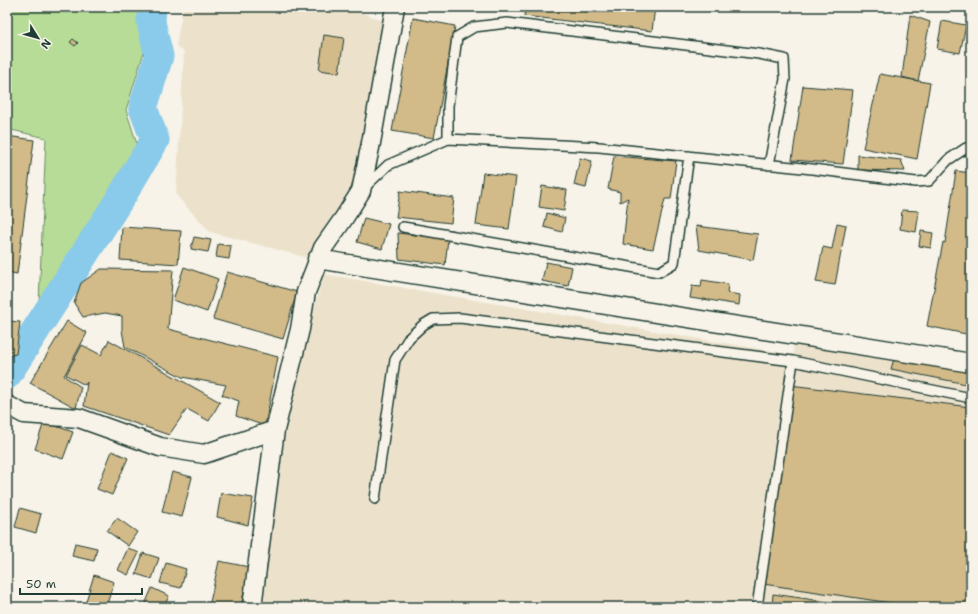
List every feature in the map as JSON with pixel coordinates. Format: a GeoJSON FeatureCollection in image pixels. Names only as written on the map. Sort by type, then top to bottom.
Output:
{"type":"FeatureCollection","features":[{"type":"Feature","properties":{"kind":"street"},"geometry":{"type":"LineString","coordinates":[[252,607],[275,430],[300,329],[306,292],[323,248],[361,191],[395,7]]}},
{"type":"Feature","properties":{"kind":"street"},"geometry":{"type":"LineString","coordinates":[[318,259],[971,363]]}},
{"type":"Feature","properties":{"kind":"street"},"geometry":{"type":"LineString","coordinates":[[7,405],[24,414],[79,418],[160,447],[204,454],[275,430]]}},
{"type":"Feature","properties":{"kind":"lane"},"geometry":{"type":"LineString","coordinates":[[448,139],[448,106],[457,37],[474,27],[508,23],[759,54],[784,59],[785,79],[769,165]]}},
{"type":"Feature","properties":{"kind":"lane"},"geometry":{"type":"LineString","coordinates":[[361,191],[388,165],[448,139],[599,147],[812,169],[916,182],[929,181],[948,160],[966,148],[971,148]]}},
{"type":"Feature","properties":{"kind":"lane"},"geometry":{"type":"LineString","coordinates":[[403,227],[659,272],[674,263],[689,156]]}},
{"type":"Feature","properties":{"kind":"lane"},"geometry":{"type":"LineString","coordinates":[[375,499],[395,360],[409,338],[423,325],[433,319],[460,318],[792,362],[971,398]]}},
{"type":"Feature","properties":{"kind":"lane"},"geometry":{"type":"LineString","coordinates":[[757,607],[792,362]]}},
{"type":"Feature","properties":{"kind":"shaded area"},"geometry":{"type":"Polygon","coordinates":[[[183,7],[346,7],[384,21],[353,193],[308,258],[210,232],[176,195],[184,52],[176,46],[183,7]]]}},
{"type":"Feature","properties":{"kind":"shaded area"},"geometry":{"type":"Polygon","coordinates":[[[324,274],[794,355],[791,331],[971,362],[971,607],[259,607],[283,420],[324,274]]]}},
{"type":"Feature","properties":{"kind":"green space"},"geometry":{"type":"Polygon","coordinates":[[[7,7],[140,7],[144,52],[126,110],[137,144],[38,326],[46,138],[7,129],[7,7]]]}},
{"type":"Feature","properties":{"kind":"building"},"geometry":{"type":"Polygon","coordinates":[[[526,7],[655,7],[652,31],[524,16],[526,7]]]}},
{"type":"Feature","properties":{"kind":"building"},"geometry":{"type":"Polygon","coordinates":[[[910,15],[930,22],[918,81],[902,77],[910,15]]]}},
{"type":"Feature","properties":{"kind":"building"},"geometry":{"type":"Polygon","coordinates":[[[413,18],[455,26],[434,138],[392,131],[413,18]]]}},
{"type":"Feature","properties":{"kind":"building"},"geometry":{"type":"Polygon","coordinates":[[[942,21],[966,25],[960,53],[937,49],[942,21]]]}},
{"type":"Feature","properties":{"kind":"building"},"geometry":{"type":"Polygon","coordinates":[[[324,35],[344,38],[339,73],[319,70],[324,35]]]}},
{"type":"Feature","properties":{"kind":"building"},"geometry":{"type":"Polygon","coordinates":[[[73,39],[78,43],[75,46],[70,42],[73,39]]]}},
{"type":"Feature","properties":{"kind":"building"},"geometry":{"type":"Polygon","coordinates":[[[880,74],[930,83],[917,159],[863,148],[880,74]]]}},
{"type":"Feature","properties":{"kind":"building"},"geometry":{"type":"Polygon","coordinates":[[[803,86],[853,90],[843,164],[792,160],[803,86]]]}},
{"type":"Feature","properties":{"kind":"building"},"geometry":{"type":"Polygon","coordinates":[[[7,136],[34,140],[17,274],[7,272],[7,136]]]}},
{"type":"Feature","properties":{"kind":"building"},"geometry":{"type":"Polygon","coordinates":[[[858,155],[901,160],[905,171],[858,170],[858,155]]]}},
{"type":"Feature","properties":{"kind":"building"},"geometry":{"type":"Polygon","coordinates":[[[614,156],[676,161],[671,199],[665,199],[653,249],[623,244],[628,198],[620,202],[620,192],[608,189],[614,156]]]}},
{"type":"Feature","properties":{"kind":"building"},"geometry":{"type":"Polygon","coordinates":[[[580,158],[592,161],[586,188],[574,185],[580,158]]]}},
{"type":"Feature","properties":{"kind":"building"},"geometry":{"type":"Polygon","coordinates":[[[956,171],[971,173],[971,335],[927,326],[943,242],[945,243],[956,171]]]}},
{"type":"Feature","properties":{"kind":"building"},"geometry":{"type":"Polygon","coordinates":[[[483,173],[516,177],[509,229],[476,225],[483,173]]]}},
{"type":"Feature","properties":{"kind":"building"},"geometry":{"type":"Polygon","coordinates":[[[542,186],[567,190],[564,211],[539,207],[542,186]]]}},
{"type":"Feature","properties":{"kind":"building"},"geometry":{"type":"Polygon","coordinates":[[[400,191],[454,198],[451,223],[396,217],[400,191]]]}},
{"type":"Feature","properties":{"kind":"building"},"geometry":{"type":"Polygon","coordinates":[[[902,210],[919,211],[916,232],[900,229],[902,210]]]}},
{"type":"Feature","properties":{"kind":"building"},"geometry":{"type":"Polygon","coordinates":[[[547,213],[565,218],[562,232],[544,227],[547,213]]]}},
{"type":"Feature","properties":{"kind":"building"},"geometry":{"type":"Polygon","coordinates":[[[364,218],[389,224],[382,249],[357,242],[364,218]]]}},
{"type":"Feature","properties":{"kind":"building"},"geometry":{"type":"Polygon","coordinates":[[[837,223],[846,225],[835,285],[816,282],[823,247],[832,249],[837,223]]]}},
{"type":"Feature","properties":{"kind":"building"},"geometry":{"type":"Polygon","coordinates":[[[696,226],[758,234],[753,260],[699,250],[696,226]]]}},
{"type":"Feature","properties":{"kind":"building"},"geometry":{"type":"Polygon","coordinates":[[[122,227],[181,231],[178,264],[120,260],[122,227]]]}},
{"type":"Feature","properties":{"kind":"building"},"geometry":{"type":"Polygon","coordinates":[[[921,231],[933,233],[931,248],[919,246],[921,231]]]}},
{"type":"Feature","properties":{"kind":"building"},"geometry":{"type":"Polygon","coordinates":[[[398,233],[448,239],[445,265],[399,259],[398,233]]]}},
{"type":"Feature","properties":{"kind":"building"},"geometry":{"type":"Polygon","coordinates":[[[194,237],[211,240],[208,252],[191,249],[194,237]]]}},
{"type":"Feature","properties":{"kind":"building"},"geometry":{"type":"Polygon","coordinates":[[[218,244],[231,246],[229,259],[216,257],[218,244]]]}},
{"type":"Feature","properties":{"kind":"building"},"geometry":{"type":"Polygon","coordinates":[[[546,262],[572,267],[568,286],[542,281],[546,262]]]}},
{"type":"Feature","properties":{"kind":"building"},"geometry":{"type":"Polygon","coordinates":[[[184,267],[218,279],[207,312],[173,300],[184,267]]]}},
{"type":"Feature","properties":{"kind":"building"},"geometry":{"type":"Polygon","coordinates":[[[101,269],[173,270],[168,329],[278,357],[265,426],[236,416],[239,401],[222,395],[226,385],[182,377],[125,347],[122,330],[122,316],[105,313],[83,317],[74,303],[81,283],[101,269]]]}},
{"type":"Feature","properties":{"kind":"building"},"geometry":{"type":"Polygon","coordinates":[[[227,272],[297,292],[283,339],[213,319],[227,272]]]}},
{"type":"Feature","properties":{"kind":"building"},"geometry":{"type":"Polygon","coordinates":[[[702,280],[728,284],[727,293],[740,295],[739,305],[690,298],[692,286],[701,287],[702,280]]]}},
{"type":"Feature","properties":{"kind":"building"},"geometry":{"type":"Polygon","coordinates":[[[7,321],[20,322],[16,354],[7,356],[7,321]]]}},
{"type":"Feature","properties":{"kind":"building"},"geometry":{"type":"Polygon","coordinates":[[[67,321],[87,333],[64,376],[81,387],[76,408],[30,383],[67,321]]]}},
{"type":"Feature","properties":{"kind":"building"},"geometry":{"type":"Polygon","coordinates":[[[109,340],[220,402],[209,421],[187,409],[169,435],[84,406],[87,382],[85,385],[66,375],[82,345],[101,355],[109,340]]]}},
{"type":"Feature","properties":{"kind":"building"},"geometry":{"type":"Polygon","coordinates":[[[895,355],[969,365],[966,384],[891,369],[895,355]]]}},
{"type":"Feature","properties":{"kind":"building"},"geometry":{"type":"Polygon","coordinates":[[[790,385],[971,407],[971,607],[918,607],[763,584],[790,385]]]}},
{"type":"Feature","properties":{"kind":"building"},"geometry":{"type":"Polygon","coordinates":[[[44,422],[73,432],[63,459],[35,449],[44,422]]]}},
{"type":"Feature","properties":{"kind":"building"},"geometry":{"type":"Polygon","coordinates":[[[112,451],[128,458],[112,495],[97,489],[112,451]]]}},
{"type":"Feature","properties":{"kind":"building"},"geometry":{"type":"Polygon","coordinates":[[[172,472],[192,477],[182,517],[162,512],[172,472]]]}},
{"type":"Feature","properties":{"kind":"building"},"geometry":{"type":"Polygon","coordinates":[[[221,493],[253,498],[248,525],[217,517],[221,493]]]}},
{"type":"Feature","properties":{"kind":"building"},"geometry":{"type":"Polygon","coordinates":[[[20,508],[41,514],[36,533],[15,527],[20,508]]]}},
{"type":"Feature","properties":{"kind":"building"},"geometry":{"type":"Polygon","coordinates":[[[117,518],[137,532],[128,546],[107,531],[117,518]]]}},
{"type":"Feature","properties":{"kind":"building"},"geometry":{"type":"Polygon","coordinates":[[[75,543],[97,548],[94,561],[72,556],[75,543]]]}},
{"type":"Feature","properties":{"kind":"building"},"geometry":{"type":"Polygon","coordinates":[[[128,548],[139,553],[128,575],[118,570],[128,548]]]}},
{"type":"Feature","properties":{"kind":"building"},"geometry":{"type":"Polygon","coordinates":[[[143,553],[159,558],[152,579],[136,574],[143,553]]]}},
{"type":"Feature","properties":{"kind":"building"},"geometry":{"type":"Polygon","coordinates":[[[219,561],[249,567],[241,607],[209,607],[219,561]]]}},
{"type":"Feature","properties":{"kind":"building"},"geometry":{"type":"Polygon","coordinates":[[[166,563],[186,569],[181,588],[160,583],[166,563]]]}},
{"type":"Feature","properties":{"kind":"building"},"geometry":{"type":"Polygon","coordinates":[[[94,575],[114,582],[106,607],[86,601],[94,575]]]}},
{"type":"Feature","properties":{"kind":"building"},"geometry":{"type":"Polygon","coordinates":[[[152,588],[169,596],[164,607],[144,607],[152,588]]]}},
{"type":"Feature","properties":{"kind":"building"},"geometry":{"type":"Polygon","coordinates":[[[773,594],[863,607],[772,607],[773,594]]]}},
{"type":"Feature","properties":{"kind":"waterway"},"geometry":{"type":"LineString","coordinates":[[7,375],[123,194],[155,140],[143,108],[159,56],[151,22],[152,7]]}}]}
